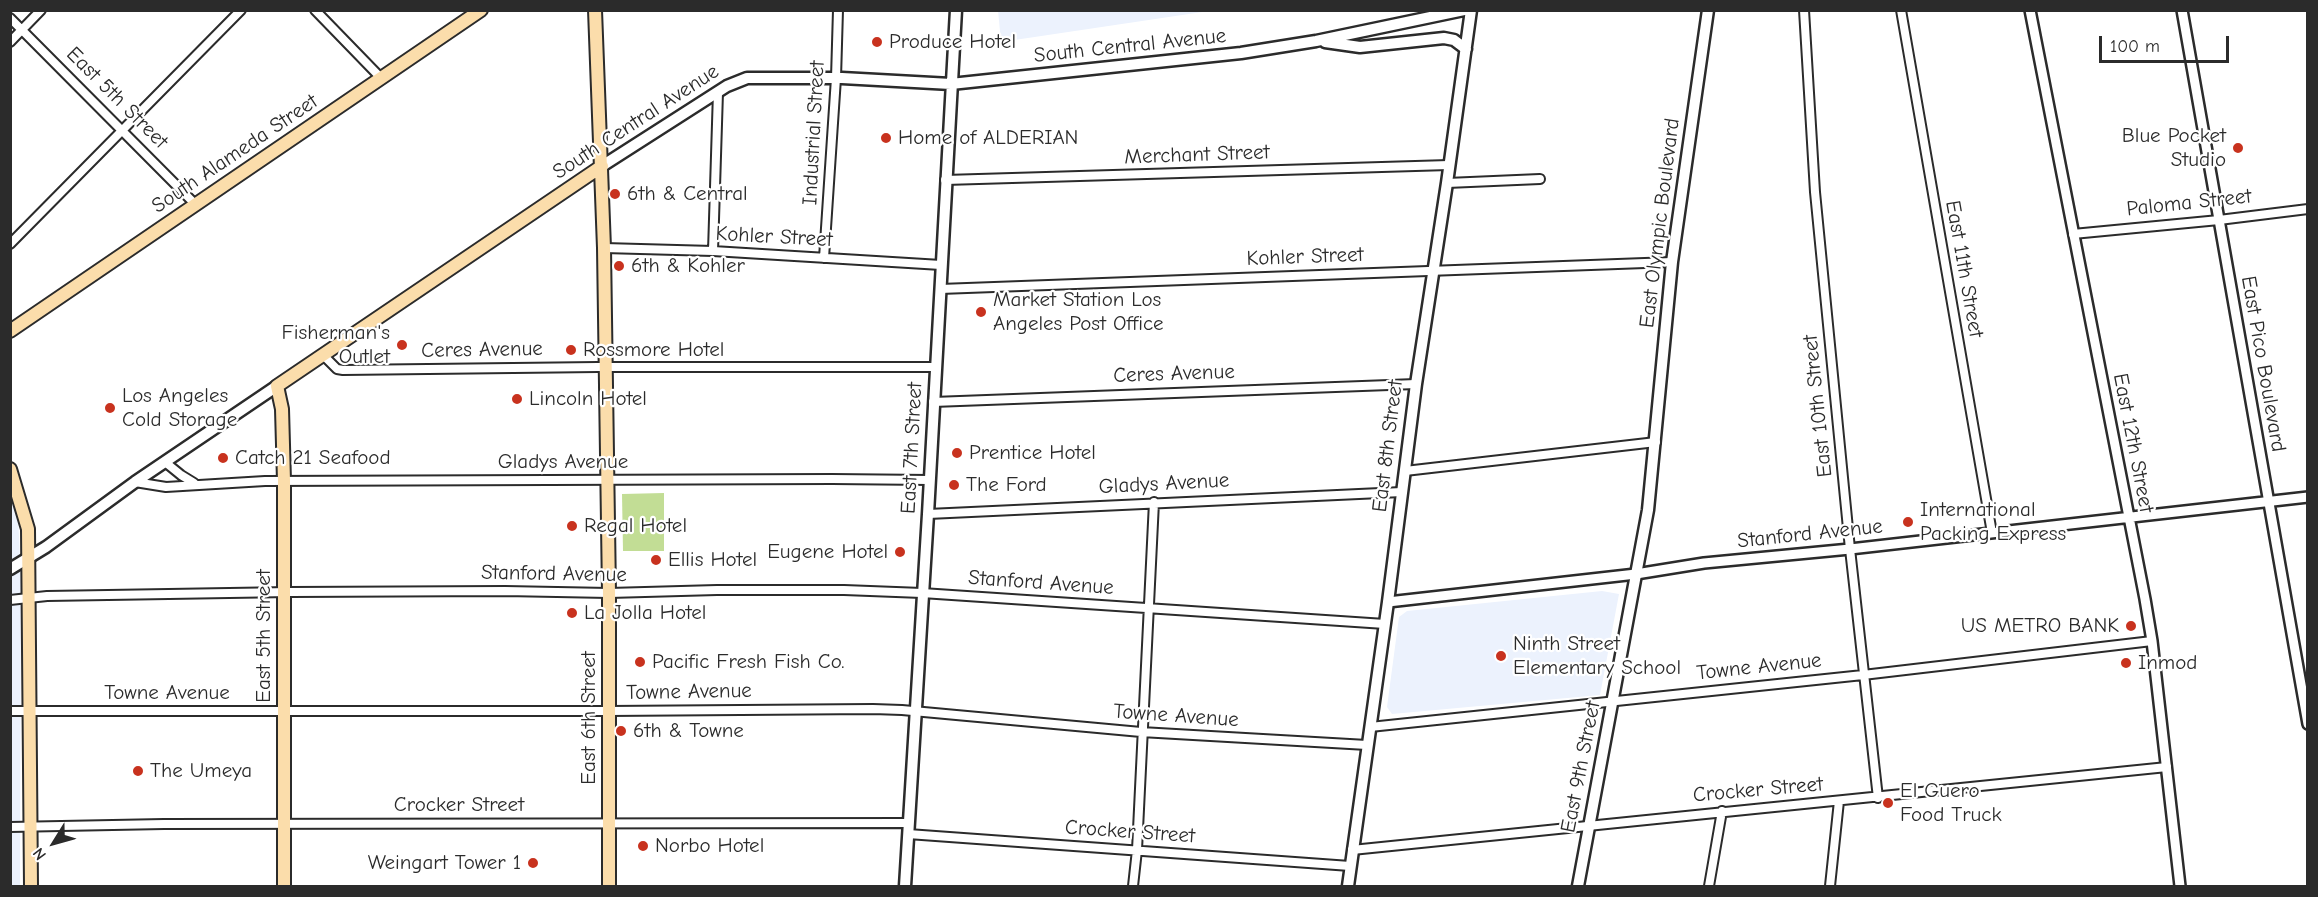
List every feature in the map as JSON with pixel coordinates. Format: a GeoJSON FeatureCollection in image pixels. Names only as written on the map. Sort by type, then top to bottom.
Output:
{"type":"FeatureCollection","features":[{"type":"Feature","properties":{"kind":"main road","name":"East 6th Street"},"geometry":{"type":"LineString","coordinates":[[595,10],[604,248],[609,593],[607,823],[609,886]]}},
{"type":"Feature","properties":{"kind":"main road","name":"East 7th Street"},"geometry":{"type":"LineString","coordinates":[[905,886],[956,10]]}},
{"type":"Feature","properties":{"kind":"main road","name":"South Central Avenue"},"geometry":{"type":"LineString","coordinates":[[10,569],[602,166],[740,80],[758,76],[951,84],[1241,53],[1316,41],[1464,10]]}},
{"type":"Feature","properties":{"kind":"main road","name":"East 8th Street"},"geometry":{"type":"LineString","coordinates":[[1348,886],[1416,384],[1471,10]]}},
{"type":"Feature","properties":{"kind":"main road","name":"East Olympic Boulevard"},"geometry":{"type":"LineString","coordinates":[[1656,442],[1672,262],[1708,10]]}},
{"type":"Feature","properties":{"kind":"main road","name":"South Alameda Street"},"geometry":{"type":"LineString","coordinates":[[10,331],[381,78],[472,13]]}},
{"type":"Feature","properties":{"kind":"main road"},"geometry":{"type":"LineString","coordinates":[[1316,41],[1360,47],[1444,39],[1454,40],[1466,49]]}},
{"type":"Feature","properties":{"kind":"main road","name":"East 5th Street"},"geometry":{"type":"LineString","coordinates":[[277,386],[282,409],[284,481],[284,886]]}},
{"type":"Feature","properties":{"kind":"main road","name":"East 9th Street"},"geometry":{"type":"LineString","coordinates":[[1578,886],[1648,510],[1656,442]]}},
{"type":"Feature","properties":{"kind":"main road"},"geometry":{"type":"LineString","coordinates":[[10,469],[28,528],[31,886]]}},
{"type":"Feature","properties":{"kind":"street"},"geometry":{"type":"LineString","coordinates":[[10,42],[41,10]]}},
{"type":"Feature","properties":{"kind":"street"},"geometry":{"type":"LineString","coordinates":[[10,244],[241,10]]}},
{"type":"Feature","properties":{"kind":"street"},"geometry":{"type":"LineString","coordinates":[[315,10],[381,78]]}},
{"type":"Feature","properties":{"kind":"street","name":"Industrial Street"},"geometry":{"type":"LineString","coordinates":[[824,258],[836,78],[838,10]]}},
{"type":"Feature","properties":{"kind":"street","name":"East 10th Street"},"geometry":{"type":"LineString","coordinates":[[1804,10],[1815,192],[1863,675],[1878,798]]}},
{"type":"Feature","properties":{"kind":"street","name":"East 11th Street"},"geometry":{"type":"LineString","coordinates":[[1901,10],[1992,533]]}},
{"type":"Feature","properties":{"kind":"street","name":"East 12th Street"},"geometry":{"type":"LineString","coordinates":[[2030,10],[2152,641],[2180,886]]}},
{"type":"Feature","properties":{"kind":"street","name":"East Pico Boulevard"},"geometry":{"type":"LineString","coordinates":[[2182,10],[2307,724]]}},
{"type":"Feature","properties":{"kind":"street","name":"East 5th Street"},"geometry":{"type":"LineString","coordinates":[[10,18],[196,205]]}},
{"type":"Feature","properties":{"kind":"street"},"geometry":{"type":"LineString","coordinates":[[713,251],[718,92]]}},
{"type":"Feature","properties":{"kind":"street","name":"Merchant Street"},"geometry":{"type":"LineString","coordinates":[[945,180],[1449,165]]}},
{"type":"Feature","properties":{"kind":"street"},"geometry":{"type":"LineString","coordinates":[[1447,183],[1540,179]]}},
{"type":"Feature","properties":{"kind":"street","name":"Paloma Street"},"geometry":{"type":"LineString","coordinates":[[2073,234],[2307,209]]}},
{"type":"Feature","properties":{"kind":"street","name":"Kohler Street"},"geometry":{"type":"LineString","coordinates":[[604,248],[713,251],[941,265]]}},
{"type":"Feature","properties":{"kind":"street","name":"Kohler Street"},"geometry":{"type":"LineString","coordinates":[[940,289],[1672,262]]}},
{"type":"Feature","properties":{"kind":"street","name":"Ceres Avenue"},"geometry":{"type":"LineString","coordinates":[[323,354],[337,369],[343,370],[935,367]]}},
{"type":"Feature","properties":{"kind":"street","name":"Ceres Avenue"},"geometry":{"type":"LineString","coordinates":[[933,402],[1416,384]]}},
{"type":"Feature","properties":{"kind":"street"},"geometry":{"type":"LineString","coordinates":[[1405,471],[1656,442]]}},
{"type":"Feature","properties":{"kind":"street"},"geometry":{"type":"LineString","coordinates":[[165,462],[196,483]]}},
{"type":"Feature","properties":{"kind":"street","name":"Gladys Avenue"},"geometry":{"type":"LineString","coordinates":[[135,482],[166,487],[196,483],[284,481],[930,480]]}},
{"type":"Feature","properties":{"kind":"street","name":"Gladys Avenue"},"geometry":{"type":"LineString","coordinates":[[928,514],[1402,492]]}},
{"type":"Feature","properties":{"kind":"street","name":"Stanford Avenue"},"geometry":{"type":"LineString","coordinates":[[1388,602],[1636,574],[1704,563],[1850,549],[2307,497]]}},
{"type":"Feature","properties":{"kind":"street"},"geometry":{"type":"LineString","coordinates":[[1133,886],[1137,850],[1154,502]]}},
{"type":"Feature","properties":{"kind":"street","name":"Stanford Avenue"},"geometry":{"type":"LineString","coordinates":[[10,600],[284,592],[609,593],[717,590],[922,593],[1385,624]]}},
{"type":"Feature","properties":{"kind":"street","name":"Towne Avenue"},"geometry":{"type":"LineString","coordinates":[[1370,727],[1863,675],[2152,641]]}},
{"type":"Feature","properties":{"kind":"street","name":"Towne Avenue"},"geometry":{"type":"LineString","coordinates":[[10,711],[873,709],[1141,732],[1367,745]]}},
{"type":"Feature","properties":{"kind":"street","name":"Crocker Street"},"geometry":{"type":"LineString","coordinates":[[1352,850],[2167,767]]}},
{"type":"Feature","properties":{"kind":"street"},"geometry":{"type":"LineString","coordinates":[[1830,886],[1839,801]]}},
{"type":"Feature","properties":{"kind":"street"},"geometry":{"type":"LineString","coordinates":[[1709,886],[1722,811]]}},
{"type":"Feature","properties":{"kind":"street","name":"Crocker Street"},"geometry":{"type":"LineString","coordinates":[[10,827],[607,823],[908,829],[1137,850],[1350,866]]}},
{"type":"Feature","properties":{"kind":"shaded area"},"geometry":{"type":"Polygon","coordinates":[[[998,10],[1209,10],[1209,11],[1001,42],[998,10]]]}},
{"type":"Feature","properties":{"kind":"shaded area"},"geometry":{"type":"Polygon","coordinates":[[[10,491],[18,515],[21,582],[20,886],[10,886],[10,491]]]}},
{"type":"Feature","properties":{"kind":"shaded area","name":"Ninth Street Elementary School"},"geometry":{"type":"Polygon","coordinates":[[[1602,591],[1619,594],[1600,695],[1392,714],[1387,707],[1399,617],[1407,611],[1602,591]]]}},
{"type":"Feature","properties":{"kind":"green space"},"geometry":{"type":"Polygon","coordinates":[[[664,493],[664,551],[623,551],[622,494],[664,493]]]}},
{"type":"Feature","properties":{"kind":"place","name":"Produce Hotel"},"geometry":{"type":"Point","coordinates":[877,42]}},
{"type":"Feature","properties":{"kind":"place","name":"Home of ALDERIAN"},"geometry":{"type":"Point","coordinates":[886,138]}},
{"type":"Feature","properties":{"kind":"place","name":"Blue Pocket Studio"},"geometry":{"type":"Point","coordinates":[2238,148]}},
{"type":"Feature","properties":{"kind":"place","name":"6th & Central"},"geometry":{"type":"Point","coordinates":[615,194]}},
{"type":"Feature","properties":{"kind":"place","name":"6th & Kohler"},"geometry":{"type":"Point","coordinates":[619,266]}},
{"type":"Feature","properties":{"kind":"place","name":"Market Station Los Angeles Post Office"},"geometry":{"type":"Point","coordinates":[981,312]}},
{"type":"Feature","properties":{"kind":"place","name":"Fisherman's Outlet"},"geometry":{"type":"Point","coordinates":[402,345]}},
{"type":"Feature","properties":{"kind":"place","name":"Rossmore Hotel"},"geometry":{"type":"Point","coordinates":[571,350]}},
{"type":"Feature","properties":{"kind":"place","name":"Lincoln Hotel"},"geometry":{"type":"Point","coordinates":[517,399]}},
{"type":"Feature","properties":{"kind":"place","name":"Los Angeles Cold Storage"},"geometry":{"type":"Point","coordinates":[110,408]}},
{"type":"Feature","properties":{"kind":"place","name":"Prentice Hotel"},"geometry":{"type":"Point","coordinates":[957,453]}},
{"type":"Feature","properties":{"kind":"place","name":"Catch 21 Seafood"},"geometry":{"type":"Point","coordinates":[223,458]}},
{"type":"Feature","properties":{"kind":"place","name":"The Ford"},"geometry":{"type":"Point","coordinates":[954,485]}},
{"type":"Feature","properties":{"kind":"place","name":"International Packing Express"},"geometry":{"type":"Point","coordinates":[1908,522]}},
{"type":"Feature","properties":{"kind":"place","name":"Regal Hotel"},"geometry":{"type":"Point","coordinates":[572,526]}},
{"type":"Feature","properties":{"kind":"place","name":"Eugene Hotel"},"geometry":{"type":"Point","coordinates":[900,552]}},
{"type":"Feature","properties":{"kind":"place","name":"Ellis Hotel"},"geometry":{"type":"Point","coordinates":[656,560]}},
{"type":"Feature","properties":{"kind":"place","name":"La Jolla Hotel"},"geometry":{"type":"Point","coordinates":[572,613]}},
{"type":"Feature","properties":{"kind":"place","name":"US METRO BANK"},"geometry":{"type":"Point","coordinates":[2131,626]}},
{"type":"Feature","properties":{"kind":"place","name":"Ninth Street Elementary School"},"geometry":{"type":"Point","coordinates":[1501,656]}},
{"type":"Feature","properties":{"kind":"place","name":"Pacific Fresh Fish Co."},"geometry":{"type":"Point","coordinates":[640,662]}},
{"type":"Feature","properties":{"kind":"place","name":"Inmod"},"geometry":{"type":"Point","coordinates":[2126,663]}},
{"type":"Feature","properties":{"kind":"place","name":"6th & Towne"},"geometry":{"type":"Point","coordinates":[621,731]}},
{"type":"Feature","properties":{"kind":"place","name":"The Umeya"},"geometry":{"type":"Point","coordinates":[138,771]}},
{"type":"Feature","properties":{"kind":"place","name":"El Guero Food Truck"},"geometry":{"type":"Point","coordinates":[1888,803]}},
{"type":"Feature","properties":{"kind":"place","name":"Norbo Hotel"},"geometry":{"type":"Point","coordinates":[643,846]}},
{"type":"Feature","properties":{"kind":"place","name":"Weingart Tower 1"},"geometry":{"type":"Point","coordinates":[533,863]}}]}
